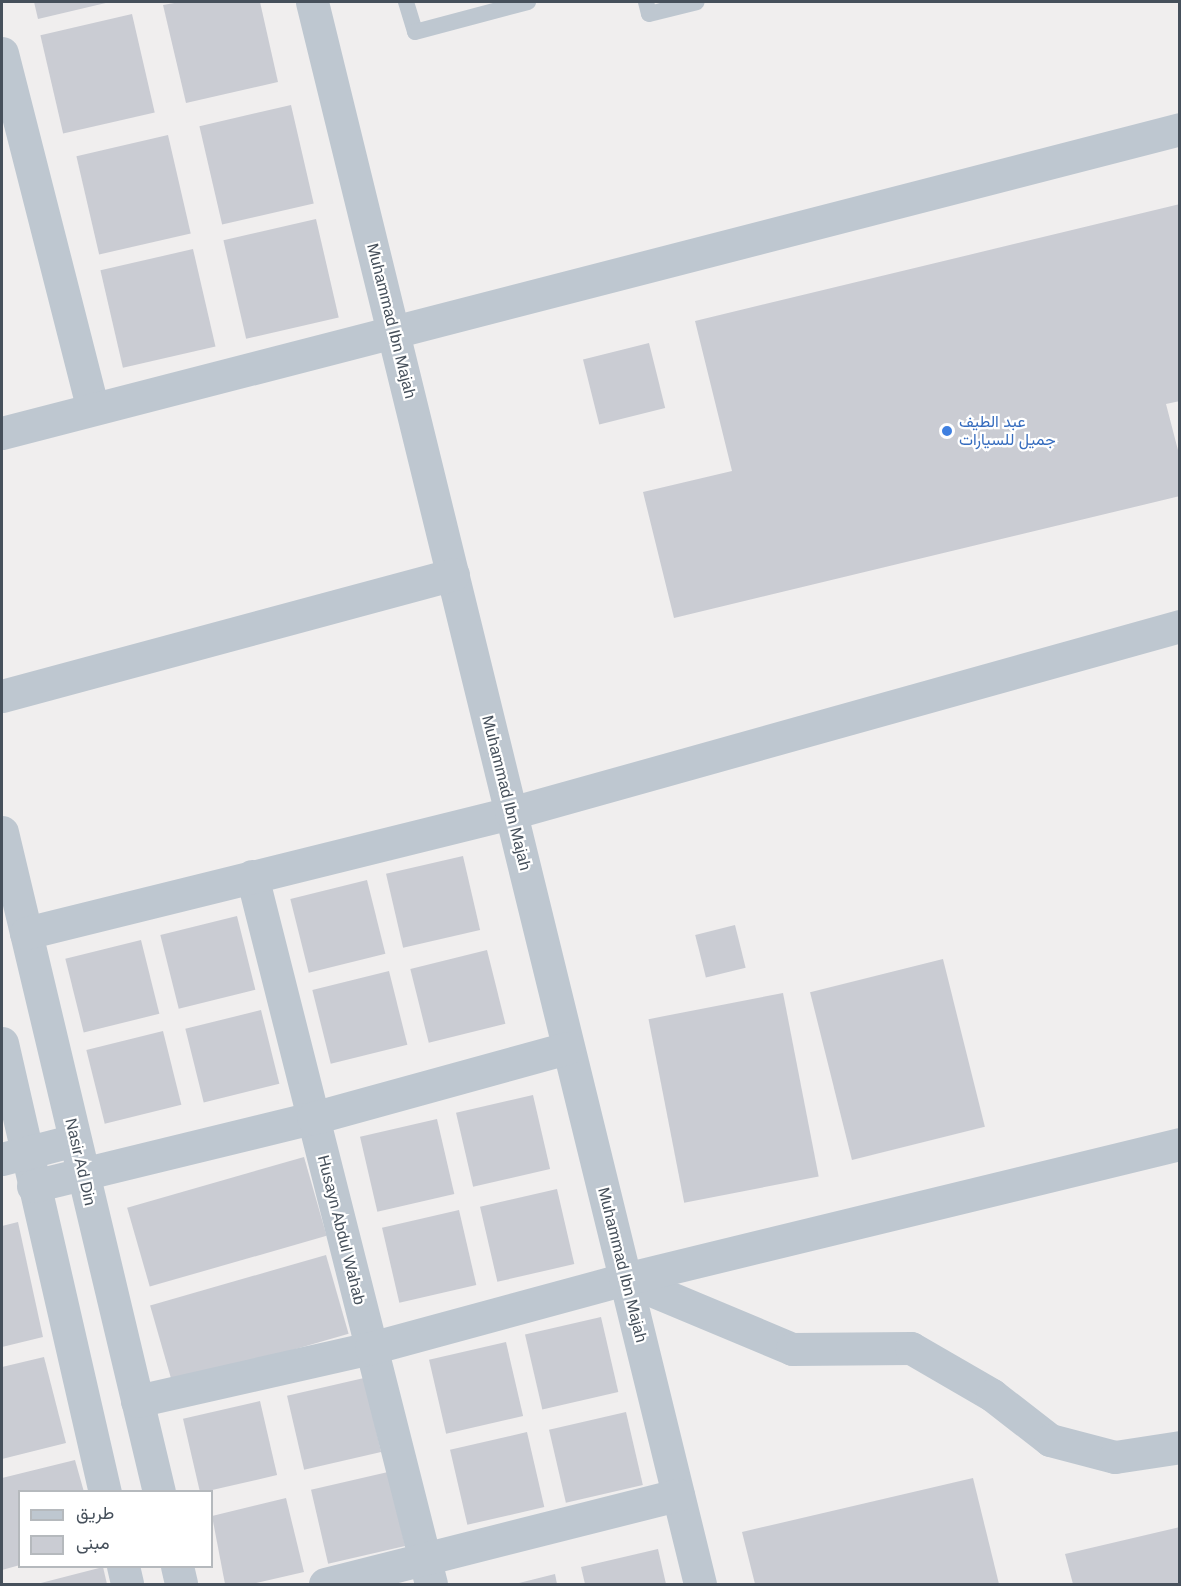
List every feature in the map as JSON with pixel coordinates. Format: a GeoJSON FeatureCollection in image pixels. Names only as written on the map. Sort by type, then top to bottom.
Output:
{"type":"FeatureCollection","features":[{"type":"Feature","properties":{"kind":"street","name":"Muhammad Ibn Majah"},"geometry":{"type":"LineString","coordinates":[[312,2],[700,1584]]}},
{"type":"Feature","properties":{"kind":"street"},"geometry":{"type":"LineString","coordinates":[[2,53],[93,409]]}},
{"type":"Feature","properties":{"kind":"street"},"geometry":{"type":"LineString","coordinates":[[2,433],[1179,129]]}},
{"type":"Feature","properties":{"kind":"street"},"geometry":{"type":"LineString","coordinates":[[2,696],[453,574]]}},
{"type":"Feature","properties":{"kind":"street"},"geometry":{"type":"LineString","coordinates":[[26,933],[511,813],[1179,626]]}},
{"type":"Feature","properties":{"kind":"street","name":"Nasir Ad Din"},"geometry":{"type":"LineString","coordinates":[[2,832],[159,1490]]}},
{"type":"Feature","properties":{"kind":"street","name":"Husayn Abdul Wahab"},"geometry":{"type":"LineString","coordinates":[[252,876],[427,1572]]}},
{"type":"Feature","properties":{"kind":"street"},"geometry":{"type":"LineString","coordinates":[[2,1043],[13,1157],[33,1186],[105,1490]]}},
{"type":"Feature","properties":{"kind":"street"},"geometry":{"type":"LineString","coordinates":[[33,1186],[313,1118],[568,1048]]}},
{"type":"Feature","properties":{"kind":"street"},"geometry":{"type":"LineString","coordinates":[[13,1157],[75,1140]]}},
{"type":"Feature","properties":{"kind":"street"},"geometry":{"type":"LineString","coordinates":[[137,1401],[371,1348],[625,1279],[1179,1144]]}},
{"type":"Feature","properties":{"kind":"street"},"geometry":{"type":"LineString","coordinates":[[625,1279],[792,1349],[912,1348],[992,1395],[1050,1440],[1114,1457],[1179,1447]]}},
{"type":"Feature","properties":{"kind":"street"},"geometry":{"type":"LineString","coordinates":[[325,1584],[427,1572],[678,1495]]}},
{"type":"Feature","properties":{"kind":"street"},"geometry":{"type":"LineString","coordinates":[[124,1568],[128,1584]]}},
{"type":"Feature","properties":{"kind":"street"},"geometry":{"type":"LineString","coordinates":[[177,1568],[181,1584]]}},
{"type":"Feature","properties":{"kind":"lane"},"geometry":{"type":"LineString","coordinates":[[406,2],[415,33],[528,2]]}},
{"type":"Feature","properties":{"kind":"lane"},"geometry":{"type":"LineString","coordinates":[[646,2],[649,14],[697,2]]}},
{"type":"Feature","properties":{"kind":"building"},"geometry":{"type":"Polygon","coordinates":[[[34,2],[110,2],[38,19],[34,2]]]}},
{"type":"Feature","properties":{"kind":"building"},"geometry":{"type":"Polygon","coordinates":[[[180,2],[260,2],[278,82],[186,103],[163,5],[180,2]]]}},
{"type":"Feature","properties":{"kind":"building"},"geometry":{"type":"Polygon","coordinates":[[[132,14],[155,112],[63,134],[40,35],[132,14]]]}},
{"type":"Feature","properties":{"kind":"building"},"geometry":{"type":"Polygon","coordinates":[[[291,105],[314,203],[222,225],[199,126],[291,105]]]}},
{"type":"Feature","properties":{"kind":"building"},"geometry":{"type":"Polygon","coordinates":[[[168,135],[191,233],[99,255],[76,156],[168,135]]]}},
{"type":"Feature","properties":{"kind":"building","name":"عبد الطيف جميل للسيارات"},"geometry":{"type":"Polygon","coordinates":[[[1180,204],[1180,401],[1166,404],[1180,458],[1180,496],[674,618],[643,492],[732,471],[695,321],[1180,204]]]}},
{"type":"Feature","properties":{"kind":"building"},"geometry":{"type":"Polygon","coordinates":[[[316,219],[339,317],[246,339],[223,240],[316,219]]]}},
{"type":"Feature","properties":{"kind":"building"},"geometry":{"type":"Polygon","coordinates":[[[193,249],[215,346],[123,368],[100,270],[193,249]]]}},
{"type":"Feature","properties":{"kind":"building"},"geometry":{"type":"Polygon","coordinates":[[[649,343],[665,408],[599,424],[583,359],[649,343]]]}},
{"type":"Feature","properties":{"kind":"building"},"geometry":{"type":"Polygon","coordinates":[[[463,856],[480,930],[403,948],[386,874],[463,856]]]}},
{"type":"Feature","properties":{"kind":"building"},"geometry":{"type":"Polygon","coordinates":[[[367,880],[385,954],[309,973],[290,899],[367,880]]]}},
{"type":"Feature","properties":{"kind":"building"},"geometry":{"type":"Polygon","coordinates":[[[237,916],[255,990],[179,1009],[160,935],[237,916]]]}},
{"type":"Feature","properties":{"kind":"building"},"geometry":{"type":"Polygon","coordinates":[[[735,925],[746,968],[706,978],[695,935],[735,925]]]}},
{"type":"Feature","properties":{"kind":"building"},"geometry":{"type":"Polygon","coordinates":[[[141,940],[159,1014],[84,1033],[65,959],[141,940]]]}},
{"type":"Feature","properties":{"kind":"building"},"geometry":{"type":"Polygon","coordinates":[[[487,950],[505,1024],[429,1043],[410,969],[487,950]]]}},
{"type":"Feature","properties":{"kind":"building"},"geometry":{"type":"Polygon","coordinates":[[[943,959],[985,1127],[852,1160],[810,992],[943,959]]]}},
{"type":"Feature","properties":{"kind":"building"},"geometry":{"type":"Polygon","coordinates":[[[389,971],[407,1045],[331,1064],[312,990],[389,971]]]}},
{"type":"Feature","properties":{"kind":"building"},"geometry":{"type":"Polygon","coordinates":[[[783,993],[819,1177],[684,1203],[649,1019],[783,993]]]}},
{"type":"Feature","properties":{"kind":"building"},"geometry":{"type":"Polygon","coordinates":[[[261,1010],[279,1084],[204,1103],[185,1029],[261,1010]]]}},
{"type":"Feature","properties":{"kind":"building"},"geometry":{"type":"Polygon","coordinates":[[[163,1031],[181,1105],[105,1124],[86,1050],[163,1031]]]}},
{"type":"Feature","properties":{"kind":"building"},"geometry":{"type":"Polygon","coordinates":[[[533,1095],[550,1169],[473,1187],[456,1113],[533,1095]]]}},
{"type":"Feature","properties":{"kind":"building"},"geometry":{"type":"Polygon","coordinates":[[[437,1119],[454,1194],[377,1212],[360,1137],[437,1119]]]}},
{"type":"Feature","properties":{"kind":"building"},"geometry":{"type":"Polygon","coordinates":[[[304,1157],[327,1236],[150,1287],[127,1208],[304,1157]]]}},
{"type":"Feature","properties":{"kind":"building"},"geometry":{"type":"Polygon","coordinates":[[[557,1189],[574,1264],[497,1282],[480,1207],[557,1189]]]}},
{"type":"Feature","properties":{"kind":"building"},"geometry":{"type":"Polygon","coordinates":[[[459,1210],[476,1285],[399,1303],[382,1228],[459,1210]]]}},
{"type":"Feature","properties":{"kind":"building"},"geometry":{"type":"Polygon","coordinates":[[[18,1222],[43,1337],[2,1347],[2,1226],[18,1222]]]}},
{"type":"Feature","properties":{"kind":"building"},"geometry":{"type":"Polygon","coordinates":[[[326,1255],[349,1334],[173,1384],[150,1305],[326,1255]]]}},
{"type":"Feature","properties":{"kind":"building"},"geometry":{"type":"Polygon","coordinates":[[[601,1317],[618,1392],[542,1410],[525,1335],[601,1317]]]}},
{"type":"Feature","properties":{"kind":"building"},"geometry":{"type":"Polygon","coordinates":[[[506,1342],[523,1416],[446,1434],[429,1360],[506,1342]]]}},
{"type":"Feature","properties":{"kind":"building"},"geometry":{"type":"Polygon","coordinates":[[[44,1357],[66,1443],[2,1459],[2,1367],[44,1357]]]}},
{"type":"Feature","properties":{"kind":"building"},"geometry":{"type":"Polygon","coordinates":[[[364,1378],[381,1452],[304,1470],[287,1396],[364,1378]]]}},
{"type":"Feature","properties":{"kind":"building"},"geometry":{"type":"Polygon","coordinates":[[[260,1401],[277,1475],[212,1490],[199,1490],[183,1419],[260,1401]]]}},
{"type":"Feature","properties":{"kind":"building"},"geometry":{"type":"Polygon","coordinates":[[[626,1412],[643,1485],[566,1503],[549,1430],[626,1412]]]}},
{"type":"Feature","properties":{"kind":"building"},"geometry":{"type":"Polygon","coordinates":[[[527,1432],[544,1507],[467,1525],[450,1450],[527,1432]]]}},
{"type":"Feature","properties":{"kind":"building"},"geometry":{"type":"Polygon","coordinates":[[[75,1460],[83,1490],[18,1490],[18,1566],[2,1570],[2,1478],[75,1460]]]}},
{"type":"Feature","properties":{"kind":"building"},"geometry":{"type":"Polygon","coordinates":[[[388,1472],[405,1546],[328,1564],[311,1490],[388,1472]]]}},
{"type":"Feature","properties":{"kind":"building"},"geometry":{"type":"Polygon","coordinates":[[[973,1478],[999,1584],[755,1584],[742,1532],[973,1478]]]}},
{"type":"Feature","properties":{"kind":"building"},"geometry":{"type":"Polygon","coordinates":[[[286,1498],[304,1572],[252,1584],[225,1584],[213,1516],[286,1498]]]}},
{"type":"Feature","properties":{"kind":"building"},"geometry":{"type":"Polygon","coordinates":[[[1180,1527],[1180,1584],[1073,1584],[1065,1554],[1180,1527]]]}},
{"type":"Feature","properties":{"kind":"building"},"geometry":{"type":"Polygon","coordinates":[[[658,1549],[666,1584],[585,1584],[581,1567],[658,1549]]]}},
{"type":"Feature","properties":{"kind":"building"},"geometry":{"type":"Polygon","coordinates":[[[103,1568],[107,1584],[37,1584],[103,1568]]]}},
{"type":"Feature","properties":{"kind":"building"},"geometry":{"type":"Polygon","coordinates":[[[555,1574],[557,1584],[515,1584],[555,1574]]]}},
{"type":"Feature","properties":{"kind":"place","name":"عبد الطيف جميل للسيارات"},"geometry":{"type":"Point","coordinates":[947,431]}}]}
